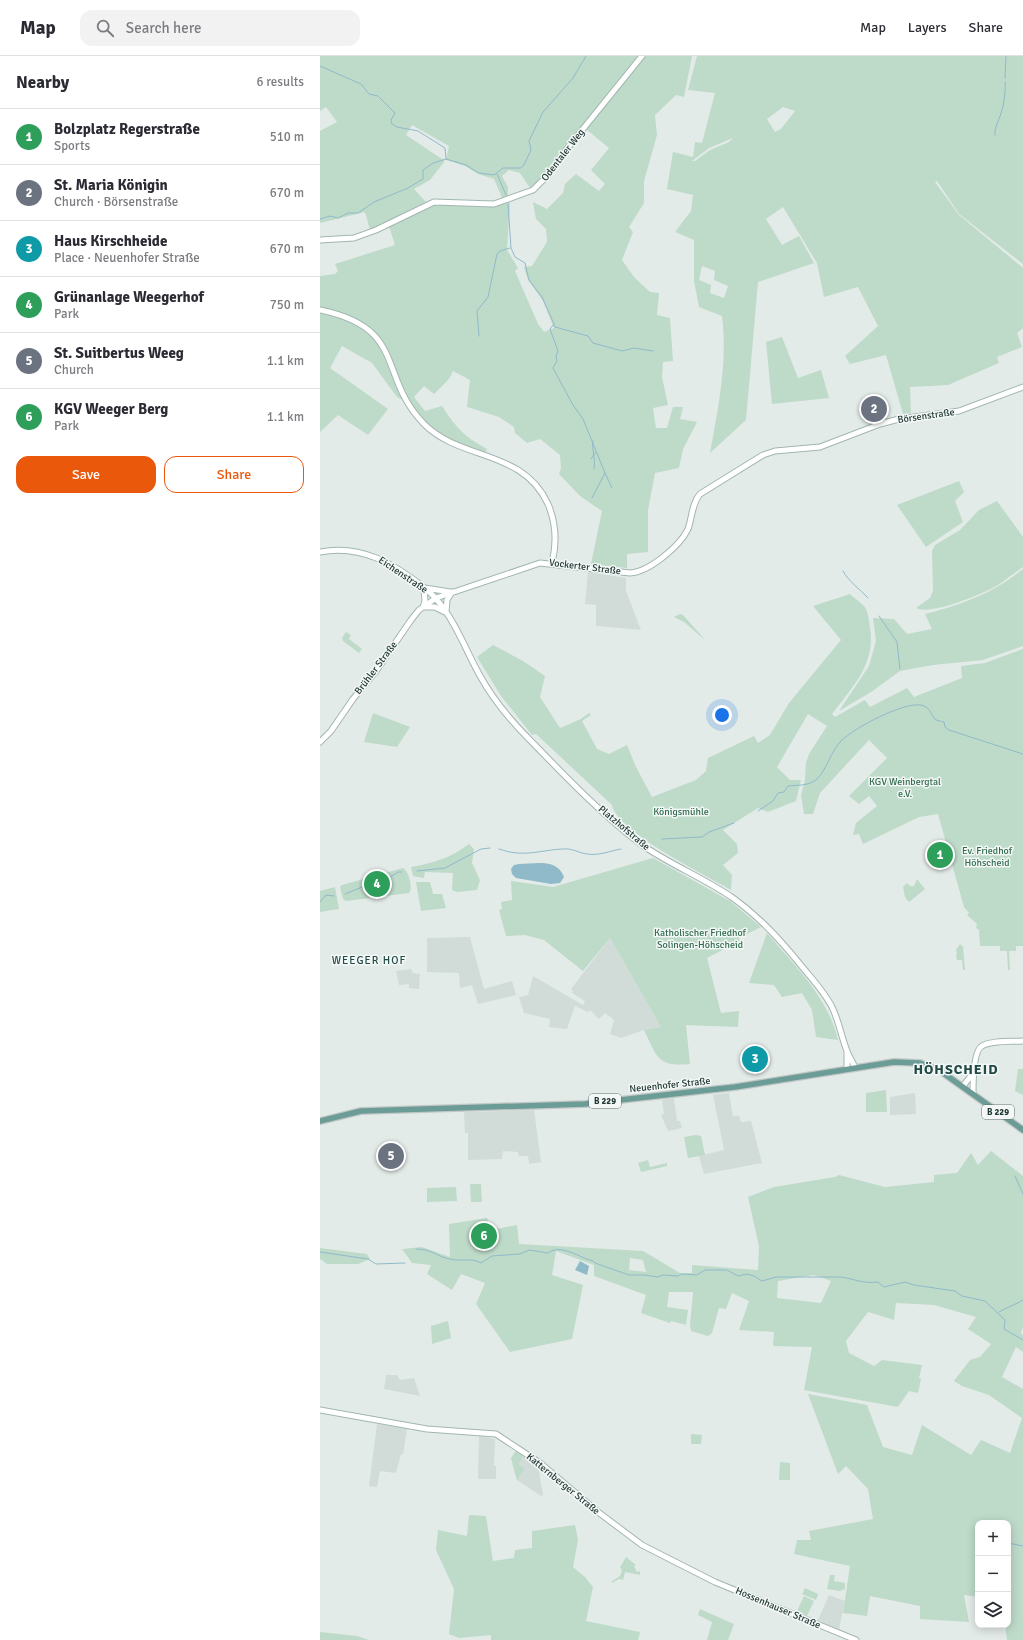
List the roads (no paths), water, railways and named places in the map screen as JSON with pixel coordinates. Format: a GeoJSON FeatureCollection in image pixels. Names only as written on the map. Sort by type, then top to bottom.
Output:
{"type":"FeatureCollection","features":[{"type":"Feature","properties":{"kind":"main road","name":"Odentaler Weg"},"geometry":{"type":"LineString","coordinates":[[320,240],[354,238],[376,230],[434,202],[494,204],[533,190],[550,173],[570,145],[642,56]]}},
{"type":"Feature","properties":{"kind":"main road"},"geometry":{"type":"LineString","coordinates":[[320,310],[349,318],[363,326],[375,336],[388,354],[408,404],[430,429],[447,440],[512,466],[534,483],[547,502],[553,518],[555,539],[552,563]]}},
{"type":"Feature","properties":{"kind":"main road","name":"Börsenstraße"},"geometry":{"type":"LineString","coordinates":[[698,496],[722,479],[768,452],[815,448],[894,420],[959,412],[1023,386]]}},
{"type":"Feature","properties":{"kind":"main road","name":"Vockerter Straße"},"geometry":{"type":"LineString","coordinates":[[436,598],[537,564],[552,563],[630,572],[644,570],[654,564],[683,537],[688,528],[698,496]]}},
{"type":"Feature","properties":{"kind":"main road","name":"Eichenstraße"},"geometry":{"type":"LineString","coordinates":[[320,552],[347,550],[375,556],[391,565],[436,598]]}},
{"type":"Feature","properties":{"kind":"main road"},"geometry":{"type":"LineString","coordinates":[[424,588],[452,592],[447,600],[446,612],[435,607],[423,607],[425,601],[424,588]]}},
{"type":"Feature","properties":{"kind":"main road","name":"Brühler Straße"},"geometry":{"type":"LineString","coordinates":[[320,742],[331,731],[411,620],[423,607],[436,598]]}},
{"type":"Feature","properties":{"kind":"main road","name":"Platzhofstraße"},"geometry":{"type":"LineString","coordinates":[[436,598],[446,612],[480,676],[501,706],[528,739],[630,836],[659,856],[733,898],[759,918],[777,936],[821,990],[831,1005],[839,1024],[847,1051],[855,1068]]}},
{"type":"Feature","properties":{"kind":"main road"},"geometry":{"type":"LineString","coordinates":[[973,1094],[976,1057],[980,1048],[986,1044],[1023,1041]]}},
{"type":"Feature","properties":{"kind":"main road","name":"Platzhofstraße"},"geometry":{"type":"LineString","coordinates":[[847,1051],[847,1069]]}},
{"type":"Feature","properties":{"kind":"main road","name":"Neuenhofer Straße"},"geometry":{"type":"LineString","coordinates":[[320,1121],[361,1111],[583,1104],[735,1087],[847,1069],[904,1062],[930,1066],[964,1087]]}},
{"type":"Feature","properties":{"kind":"main road"},"geometry":{"type":"LineString","coordinates":[[964,1087],[974,1072]]}},
{"type":"Feature","properties":{"kind":"main road"},"geometry":{"type":"LineString","coordinates":[[964,1087],[973,1084]]}},
{"type":"Feature","properties":{"kind":"main road","name":"B 229"},"geometry":{"type":"LineString","coordinates":[[964,1087],[1023,1130]]}},
{"type":"Feature","properties":{"kind":"main road","name":"Katternberger Straße"},"geometry":{"type":"LineString","coordinates":[[320,1410],[427,1429],[496,1434],[540,1463],[639,1544],[701,1575]]}},
{"type":"Feature","properties":{"kind":"main road","name":"Hossenhauser Straße"},"geometry":{"type":"LineString","coordinates":[[701,1575],[856,1640]]}},
{"type":"Feature","properties":{"kind":"water"},"geometry":{"type":"Polygon","coordinates":[[[545,863],[556,867],[561,871],[564,877],[560,883],[551,884],[516,878],[512,874],[511,869],[514,865],[545,863]]]}},
{"type":"Feature","properties":{"kind":"water"},"geometry":{"type":"Polygon","coordinates":[[[580,1261],[589,1266],[587,1275],[575,1270],[580,1261]]]}},
{"type":"Feature","properties":{"kind":"waterway"},"geometry":{"type":"LineString","coordinates":[[320,66],[361,84],[369,94],[378,96],[395,113],[391,120],[392,124],[397,127],[418,131],[445,148],[446,159],[466,165],[479,173],[494,175],[503,168],[521,168],[524,165],[531,150],[529,141],[543,112],[573,78],[586,56]]}},
{"type":"Feature","properties":{"kind":"waterway"},"geometry":{"type":"LineString","coordinates":[[1005,78],[1006,56]]}},
{"type":"Feature","properties":{"kind":"waterway"},"geometry":{"type":"LineString","coordinates":[[995,135],[995,129],[1003,104],[1005,82]]}},
{"type":"Feature","properties":{"kind":"waterway"},"geometry":{"type":"LineString","coordinates":[[320,219],[330,216],[338,218],[348,213],[358,213],[374,202],[408,188],[423,179],[423,170],[433,163],[446,159]]}},
{"type":"Feature","properties":{"kind":"waterway"},"geometry":{"type":"LineString","coordinates":[[497,174],[506,195]]}},
{"type":"Feature","properties":{"kind":"waterway"},"geometry":{"type":"LineString","coordinates":[[508,204],[511,248],[515,257],[525,263],[529,280],[542,297],[554,324],[550,329],[558,351],[556,356],[557,361],[553,368],[573,405],[583,419],[605,473],[592,498]]}},
{"type":"Feature","properties":{"kind":"waterway"},"geometry":{"type":"LineString","coordinates":[[479,336],[477,311],[488,297],[497,254],[500,251],[510,248]]}},
{"type":"Feature","properties":{"kind":"waterway"},"geometry":{"type":"LineString","coordinates":[[554,325],[555,327],[588,336],[593,343],[622,351],[634,348],[653,351]]}},
{"type":"Feature","properties":{"kind":"waterway"},"geometry":{"type":"LineString","coordinates":[[593,441],[594,469]]}},
{"type":"Feature","properties":{"kind":"waterway"},"geometry":{"type":"LineString","coordinates":[[591,459],[595,453]]}},
{"type":"Feature","properties":{"kind":"waterway"},"geometry":{"type":"LineString","coordinates":[[605,473],[612,488]]}},
{"type":"Feature","properties":{"kind":"waterway"},"geometry":{"type":"LineString","coordinates":[[843,571],[851,582],[868,598]]}},
{"type":"Feature","properties":{"kind":"waterway"},"geometry":{"type":"LineString","coordinates":[[879,616],[897,642],[900,669]]}},
{"type":"Feature","properties":{"kind":"waterway"},"geometry":{"type":"LineString","coordinates":[[758,811],[773,801],[778,793],[784,792],[788,786],[807,784],[817,779],[841,741],[856,729],[879,717],[913,705],[921,705],[926,707],[930,710],[935,719],[944,722],[945,727],[949,730],[1023,754]]}},
{"type":"Feature","properties":{"kind":"waterway"},"geometry":{"type":"LineString","coordinates":[[662,839],[702,837],[709,832],[734,823]]}},
{"type":"Feature","properties":{"kind":"waterway"},"geometry":{"type":"LineString","coordinates":[[417,871],[445,868],[481,849],[490,848]]}},
{"type":"Feature","properties":{"kind":"waterway"},"geometry":{"type":"LineString","coordinates":[[499,849],[516,853],[532,853],[566,849],[591,854],[600,854],[621,849]]}},
{"type":"Feature","properties":{"kind":"waterway"},"geometry":{"type":"LineString","coordinates":[[345,894],[384,878],[387,879],[398,872],[402,872]]}},
{"type":"Feature","properties":{"kind":"waterway"},"geometry":{"type":"LineString","coordinates":[[320,902],[326,895],[334,896]]}},
{"type":"Feature","properties":{"kind":"waterway"},"geometry":{"type":"LineString","coordinates":[[1015,1176],[1023,1194]]}},
{"type":"Feature","properties":{"kind":"waterway"},"geometry":{"type":"LineString","coordinates":[[416,1249],[427,1250],[450,1259],[473,1260],[481,1263],[492,1256],[520,1254],[529,1250],[548,1253],[553,1250],[565,1250],[629,1275],[658,1277],[663,1275],[678,1276],[681,1274],[697,1275],[705,1270],[727,1270],[738,1276],[747,1274],[762,1281],[776,1277],[841,1277],[863,1282],[878,1282],[884,1287],[905,1282],[914,1285],[955,1291],[962,1296],[985,1301],[1005,1320],[1004,1329],[1023,1340]]}},
{"type":"Feature","properties":{"kind":"waterway"},"geometry":{"type":"LineString","coordinates":[[320,1252],[368,1259],[376,1264],[405,1263]]}},
{"type":"Feature","properties":{"kind":"waterway"},"geometry":{"type":"LineString","coordinates":[[999,1312],[1023,1300]]}},
{"type":"Feature","properties":{"kind":"waterway"},"geometry":{"type":"LineString","coordinates":[[1011,1544],[1023,1546]]}},
{"type":"Feature","properties":{"kind":"place","name":"St. Maria Königin"},"geometry":{"type":"Point","coordinates":[874,409]}},
{"type":"Feature","properties":{"kind":"place","name":"Bolzplatz Regerstraße"},"geometry":{"type":"Point","coordinates":[940,855]}},
{"type":"Feature","properties":{"kind":"place","name":"Grünanlage Weegerhof"},"geometry":{"type":"Point","coordinates":[377,884]}},
{"type":"Feature","properties":{"kind":"place","name":"Haus Kirschheide"},"geometry":{"type":"Point","coordinates":[755,1059]}},
{"type":"Feature","properties":{"kind":"place","name":"St. Suitbertus Weeg"},"geometry":{"type":"Point","coordinates":[391,1156]}},
{"type":"Feature","properties":{"kind":"place","name":"KGV Weeger Berg"},"geometry":{"type":"Point","coordinates":[484,1236]}},
{"type":"Feature","properties":{"kind":"district","name":"WEEGER HOF"},"geometry":{"type":"Point","coordinates":[369,960]}},
{"type":"Feature","properties":{"kind":"district","name":"HÖHSCHEID"},"geometry":{"type":"Point","coordinates":[956,1069]}},
{"type":"Feature","properties":{"kind":"park label","name":"KGV Weinbergtal e.V."},"geometry":{"type":"Point","coordinates":[905,788]}},
{"type":"Feature","properties":{"kind":"park label","name":"Königsmühle"},"geometry":{"type":"Point","coordinates":[681,812]}},
{"type":"Feature","properties":{"kind":"park label","name":"Ev. Friedhof Höhscheid"},"geometry":{"type":"Point","coordinates":[987,856]}},
{"type":"Feature","properties":{"kind":"park label","name":"Katholischer Friedhof Solingen-Höhscheid"},"geometry":{"type":"Point","coordinates":[700,938]}}]}
